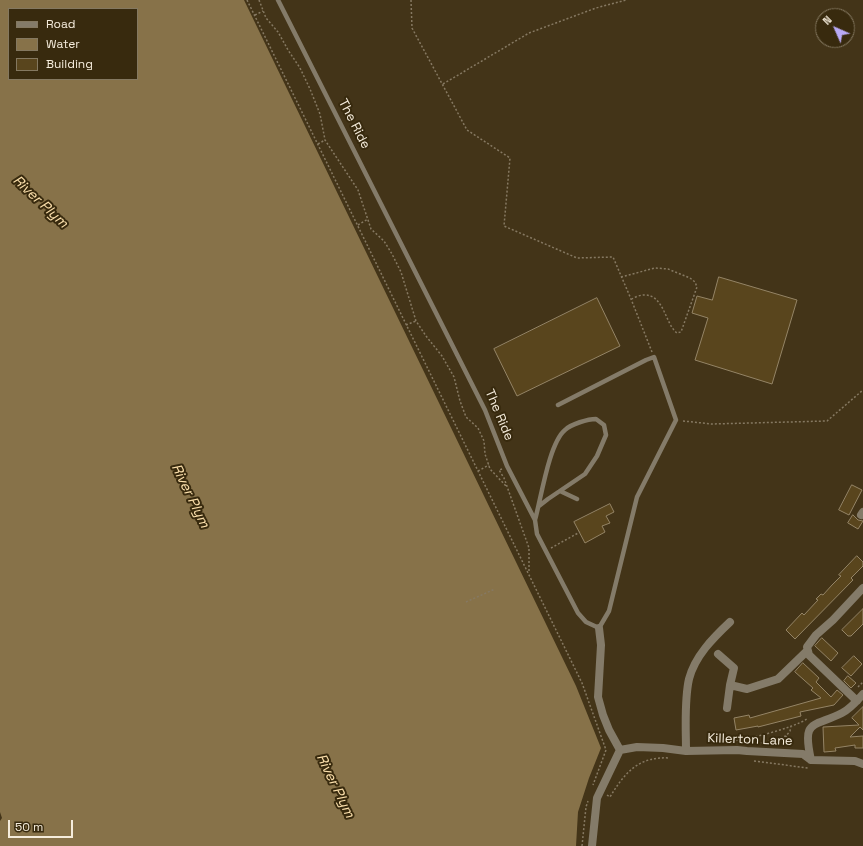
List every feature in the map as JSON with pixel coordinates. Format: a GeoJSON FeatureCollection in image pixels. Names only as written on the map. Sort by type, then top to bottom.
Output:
{"type":"FeatureCollection","features":[{"type":"Feature","properties":{"kind":"street"},"geometry":{"type":"LineString","coordinates":[[730,685],[747,688],[778,679],[807,651],[807,647],[816,635],[833,620],[863,588]]}},
{"type":"Feature","properties":{"kind":"street"},"geometry":{"type":"LineString","coordinates":[[686,751],[687,694],[692,672],[703,651],[730,622]]}},
{"type":"Feature","properties":{"kind":"street"},"geometry":{"type":"LineString","coordinates":[[592,846],[596,802],[595,791],[620,750],[609,730],[598,697],[600,645],[599,628]]}},
{"type":"Feature","properties":{"kind":"street"},"geometry":{"type":"LineString","coordinates":[[807,651],[809,655],[857,701]]}},
{"type":"Feature","properties":{"kind":"street"},"geometry":{"type":"LineString","coordinates":[[718,654],[734,668],[726,708]]}},
{"type":"Feature","properties":{"kind":"street","name":"Killerton Lane"},"geometry":{"type":"LineString","coordinates":[[811,764],[807,742],[810,727],[814,724],[844,713],[863,694]]}},
{"type":"Feature","properties":{"kind":"street","name":"Killerton Lane"},"geometry":{"type":"LineString","coordinates":[[620,750],[637,747],[686,751],[737,750],[803,754],[811,764]]}},
{"type":"Feature","properties":{"kind":"street","name":"Killerton Lane"},"geometry":{"type":"LineString","coordinates":[[811,764],[855,761],[863,764]]}},
{"type":"Feature","properties":{"kind":"lane","name":"The Ride"},"geometry":{"type":"LineString","coordinates":[[278,0],[485,410],[507,466],[535,520],[537,534],[578,612],[586,622],[599,628]]}},
{"type":"Feature","properties":{"kind":"lane"},"geometry":{"type":"LineString","coordinates":[[558,405],[654,357],[676,420],[637,497],[609,611],[599,628]]}},
{"type":"Feature","properties":{"kind":"lane"},"geometry":{"type":"LineString","coordinates":[[535,520],[539,506],[540,492],[557,440],[565,429],[588,420],[596,419],[604,425],[606,435],[597,456],[584,474],[548,498],[539,506]]}},
{"type":"Feature","properties":{"kind":"lane"},"geometry":{"type":"LineString","coordinates":[[560,491],[576,499]]}},
{"type":"Feature","properties":{"kind":"path"},"geometry":{"type":"LineString","coordinates":[[248,0],[582,683],[606,750],[595,791],[586,807],[582,846]]}},
{"type":"Feature","properties":{"kind":"path"},"geometry":{"type":"LineString","coordinates":[[259,0],[266,18],[278,32],[307,82],[320,114],[325,140],[358,190],[371,229],[384,241],[401,272],[416,321],[442,356],[454,377],[466,417],[478,428],[484,441],[485,454],[490,469],[506,486]]}},
{"type":"Feature","properties":{"kind":"path"},"geometry":{"type":"LineString","coordinates":[[411,0],[412,28],[467,130],[510,158],[504,226],[577,258],[612,258],[631,299],[654,357]]}},
{"type":"Feature","properties":{"kind":"path"},"geometry":{"type":"LineString","coordinates":[[443,85],[529,33],[596,8],[626,0]]}},
{"type":"Feature","properties":{"kind":"path"},"geometry":{"type":"LineString","coordinates":[[255,15],[263,10]]}},
{"type":"Feature","properties":{"kind":"path"},"geometry":{"type":"LineString","coordinates":[[318,144],[325,140]]}},
{"type":"Feature","properties":{"kind":"path"},"geometry":{"type":"LineString","coordinates":[[358,225],[368,219]]}},
{"type":"Feature","properties":{"kind":"path"},"geometry":{"type":"LineString","coordinates":[[621,277],[655,268],[668,269],[690,278],[695,282],[697,287],[681,332],[677,333],[673,330],[663,309],[657,301],[650,296],[644,295],[631,299]]}},
{"type":"Feature","properties":{"kind":"path"},"geometry":{"type":"LineString","coordinates":[[406,325],[416,321]]}},
{"type":"Feature","properties":{"kind":"path"},"geometry":{"type":"LineString","coordinates":[[676,420],[712,424],[827,421],[863,390]]}},
{"type":"Feature","properties":{"kind":"path"},"geometry":{"type":"LineString","coordinates":[[478,471],[489,465]]}},
{"type":"Feature","properties":{"kind":"path"},"geometry":{"type":"LineString","coordinates":[[507,466],[500,470],[529,548],[529,574]]}},
{"type":"Feature","properties":{"kind":"path"},"geometry":{"type":"LineString","coordinates":[[546,550],[580,532]]}},
{"type":"Feature","properties":{"kind":"path"},"geometry":{"type":"LineString","coordinates":[[466,602],[495,589]]}},
{"type":"Feature","properties":{"kind":"path"},"geometry":{"type":"LineString","coordinates":[[850,694],[863,682]]}},
{"type":"Feature","properties":{"kind":"path"},"geometry":{"type":"LineString","coordinates":[[729,742],[746,739],[801,723],[812,716]]}},
{"type":"Feature","properties":{"kind":"path"},"geometry":{"type":"LineString","coordinates":[[755,745],[786,736],[790,731],[791,726]]}},
{"type":"Feature","properties":{"kind":"path"},"geometry":{"type":"LineString","coordinates":[[595,791],[610,797],[630,769],[652,758],[671,758]]}},
{"type":"Feature","properties":{"kind":"path"},"geometry":{"type":"LineString","coordinates":[[752,760],[811,764]]}},
{"type":"Feature","properties":{"kind":"water","name":"River Plym"},"geometry":{"type":"Polygon","coordinates":[[[0,0],[244,0],[576,686],[601,748],[578,812],[576,846],[0,846],[0,821],[2,818],[0,812],[0,0]]]}},
{"type":"Feature","properties":{"kind":"building"},"geometry":{"type":"Polygon","coordinates":[[[719,277],[797,300],[772,384],[695,360],[708,318],[692,313],[697,296],[712,300],[719,277]]]}},
{"type":"Feature","properties":{"kind":"building"},"geometry":{"type":"Polygon","coordinates":[[[597,298],[620,346],[517,396],[494,349],[597,298]]]}},
{"type":"Feature","properties":{"kind":"building"},"geometry":{"type":"Polygon","coordinates":[[[852,485],[862,490],[849,515],[839,510],[852,485]]]}},
{"type":"Feature","properties":{"kind":"building"},"geometry":{"type":"Polygon","coordinates":[[[610,504],[614,512],[606,516],[610,523],[602,526],[605,532],[585,543],[574,522],[610,504]]]}},
{"type":"Feature","properties":{"kind":"building"},"geometry":{"type":"Polygon","coordinates":[[[853,515],[858,520],[863,521],[858,529],[848,523],[853,515]]]}},
{"type":"Feature","properties":{"kind":"building"},"geometry":{"type":"Polygon","coordinates":[[[857,556],[863,562],[863,566],[851,578],[853,580],[795,639],[786,630],[802,613],[804,615],[818,600],[816,599],[821,594],[823,595],[857,556]]]}},
{"type":"Feature","properties":{"kind":"building"},"geometry":{"type":"Polygon","coordinates":[[[863,609],[863,624],[851,636],[848,636],[842,630],[863,609]]]}},
{"type":"Feature","properties":{"kind":"building"},"geometry":{"type":"Polygon","coordinates":[[[822,638],[838,653],[831,661],[815,646],[822,638]]]}},
{"type":"Feature","properties":{"kind":"building"},"geometry":{"type":"Polygon","coordinates":[[[854,656],[862,664],[851,676],[842,668],[854,656]]]}},
{"type":"Feature","properties":{"kind":"building"},"geometry":{"type":"Polygon","coordinates":[[[803,663],[819,678],[816,682],[831,697],[837,690],[843,695],[834,705],[800,712],[801,716],[758,727],[736,730],[734,718],[749,715],[750,718],[821,698],[811,690],[813,688],[795,672],[803,663]]]}},
{"type":"Feature","properties":{"kind":"building"},"geometry":{"type":"Polygon","coordinates":[[[848,676],[856,683],[851,688],[844,681],[848,676]]]}},
{"type":"Feature","properties":{"kind":"building"},"geometry":{"type":"Polygon","coordinates":[[[863,707],[863,730],[860,727],[850,737],[863,736],[863,748],[855,748],[855,745],[835,748],[836,751],[824,752],[823,727],[859,725],[852,718],[863,707]]]}}]}
